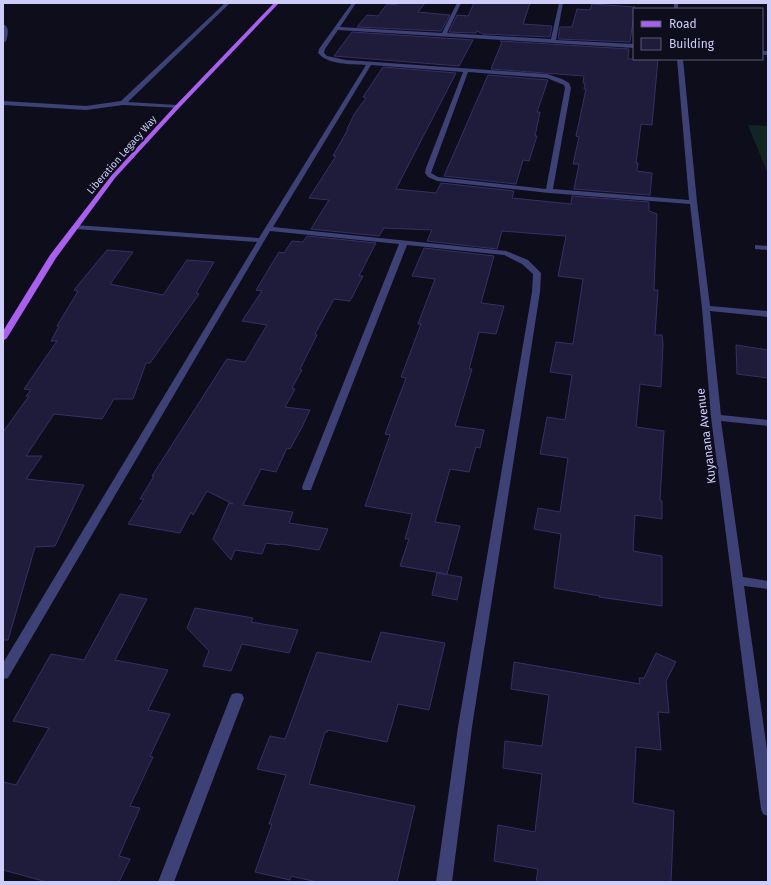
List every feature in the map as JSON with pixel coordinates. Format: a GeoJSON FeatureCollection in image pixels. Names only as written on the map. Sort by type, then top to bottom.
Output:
{"type":"FeatureCollection","features":[{"type":"Feature","properties":{"kind":"main road","name":"Liberation Legacy Way"},"geometry":{"type":"LineString","coordinates":[[3,338],[53,257],[113,177],[177,107],[277,3]]}},
{"type":"Feature","properties":{"kind":"street"},"geometry":{"type":"LineString","coordinates":[[123,103],[228,3]]}},
{"type":"Feature","properties":{"kind":"street"},"geometry":{"type":"LineString","coordinates":[[354,3],[322,49],[322,53],[325,57],[346,62],[547,76],[567,84],[568,88],[549,191]]}},
{"type":"Feature","properties":{"kind":"street"},"geometry":{"type":"LineString","coordinates":[[444,35],[459,3]]}},
{"type":"Feature","properties":{"kind":"street"},"geometry":{"type":"LineString","coordinates":[[553,42],[561,3]]}},
{"type":"Feature","properties":{"kind":"street"},"geometry":{"type":"LineString","coordinates":[[3,25],[5,27],[5,34],[3,41]]}},
{"type":"Feature","properties":{"kind":"street"},"geometry":{"type":"LineString","coordinates":[[336,28],[633,46]]}},
{"type":"Feature","properties":{"kind":"street","name":"Kuyanana Avenue"},"geometry":{"type":"LineString","coordinates":[[680,60],[693,202],[706,308],[716,417],[768,809]]}},
{"type":"Feature","properties":{"kind":"street"},"geometry":{"type":"LineString","coordinates":[[3,674],[268,229],[370,64]]}},
{"type":"Feature","properties":{"kind":"street"},"geometry":{"type":"LineString","coordinates":[[466,70],[428,172],[430,176],[437,179],[549,191],[693,202]]}},
{"type":"Feature","properties":{"kind":"street"},"geometry":{"type":"LineString","coordinates":[[3,103],[86,108],[123,103],[177,107]]}},
{"type":"Feature","properties":{"kind":"street"},"geometry":{"type":"LineString","coordinates":[[75,227],[262,240]]}},
{"type":"Feature","properties":{"kind":"street"},"geometry":{"type":"LineString","coordinates":[[268,229],[506,253],[525,262],[537,273],[536,292],[465,727],[444,882]]}},
{"type":"Feature","properties":{"kind":"street"},"geometry":{"type":"LineString","coordinates":[[307,487],[404,242]]}},
{"type":"Feature","properties":{"kind":"street"},"geometry":{"type":"LineString","coordinates":[[758,247],[768,248]]}},
{"type":"Feature","properties":{"kind":"street"},"geometry":{"type":"LineString","coordinates":[[706,308],[768,314]]}},
{"type":"Feature","properties":{"kind":"street"},"geometry":{"type":"LineString","coordinates":[[716,417],[768,423]]}},
{"type":"Feature","properties":{"kind":"street"},"geometry":{"type":"LineString","coordinates":[[738,581],[768,585]]}},
{"type":"Feature","properties":{"kind":"street"},"geometry":{"type":"LineString","coordinates":[[166,882],[237,698]]}},
{"type":"Feature","properties":{"kind":"green space"},"geometry":{"type":"Polygon","coordinates":[[[748,125],[768,126],[768,174],[748,125]]]}},
{"type":"Feature","properties":{"kind":"building"},"geometry":{"type":"Polygon","coordinates":[[[398,3],[425,3],[418,12],[450,15],[441,31],[357,27],[367,15],[378,16],[387,4],[397,5],[398,3]]]}},
{"type":"Feature","properties":{"kind":"building"},"geometry":{"type":"Polygon","coordinates":[[[474,3],[530,3],[523,24],[552,26],[550,37],[483,34],[477,31],[476,33],[449,32],[457,15],[468,16],[474,3]]]}},
{"type":"Feature","properties":{"kind":"building"},"geometry":{"type":"Polygon","coordinates":[[[592,4],[635,7],[633,8],[630,42],[558,39],[560,27],[572,27],[577,9],[590,10],[592,4]]]}},
{"type":"Feature","properties":{"kind":"building"},"geometry":{"type":"Polygon","coordinates":[[[352,32],[473,40],[459,66],[334,56],[352,32]]]}},
{"type":"Feature","properties":{"kind":"building"},"geometry":{"type":"Polygon","coordinates":[[[500,41],[629,49],[628,59],[658,60],[652,125],[641,124],[636,163],[638,163],[637,171],[652,173],[650,195],[574,189],[579,164],[573,164],[579,137],[576,136],[586,89],[584,89],[585,83],[583,83],[584,76],[491,69],[502,42],[500,41]]]}},
{"type":"Feature","properties":{"kind":"building"},"geometry":{"type":"Polygon","coordinates":[[[383,67],[456,73],[396,189],[436,193],[441,183],[514,191],[512,198],[571,204],[572,196],[649,202],[649,211],[657,214],[654,290],[658,290],[655,335],[662,335],[661,387],[640,384],[636,427],[664,431],[660,500],[662,501],[662,519],[635,515],[633,551],[662,556],[662,606],[599,597],[600,596],[554,588],[561,534],[534,529],[538,508],[560,512],[568,458],[540,454],[547,417],[565,420],[572,375],[550,372],[556,342],[573,344],[583,279],[558,276],[566,236],[502,231],[497,249],[427,241],[432,230],[384,228],[379,236],[311,229],[329,200],[309,198],[336,156],[333,156],[355,113],[366,98],[363,97],[383,67]]]}},
{"type":"Feature","properties":{"kind":"building"},"geometry":{"type":"Polygon","coordinates":[[[488,75],[548,80],[537,112],[540,112],[535,136],[537,136],[529,161],[523,160],[516,184],[444,176],[488,75]]]}},
{"type":"Feature","properties":{"kind":"building"},"geometry":{"type":"Polygon","coordinates":[[[307,236],[376,243],[359,276],[363,276],[350,301],[334,299],[315,334],[317,335],[300,369],[302,370],[292,388],[295,389],[285,407],[310,410],[302,427],[290,449],[287,448],[276,472],[261,469],[243,505],[293,512],[289,523],[328,529],[319,550],[266,543],[262,554],[235,550],[231,560],[213,539],[229,503],[233,504],[207,491],[193,515],[191,512],[180,533],[128,524],[144,499],[140,499],[154,476],[152,476],[227,359],[245,362],[267,325],[242,321],[262,291],[256,290],[279,252],[284,253],[292,241],[303,242],[307,236]]]}},
{"type":"Feature","properties":{"kind":"building"},"geometry":{"type":"Polygon","coordinates":[[[424,248],[494,256],[481,303],[504,306],[496,334],[479,332],[469,369],[472,369],[455,426],[484,430],[480,448],[476,447],[469,472],[450,469],[435,522],[460,526],[447,574],[400,566],[409,539],[405,539],[412,514],[365,506],[390,435],[385,434],[406,378],[401,377],[421,324],[418,324],[435,279],[412,276],[424,248]]]}},
{"type":"Feature","properties":{"kind":"building"},"geometry":{"type":"Polygon","coordinates":[[[107,250],[133,252],[110,284],[163,295],[187,260],[214,262],[196,293],[199,294],[150,363],[146,363],[133,399],[114,399],[102,419],[54,414],[26,456],[42,456],[26,479],[84,485],[55,546],[35,547],[8,640],[3,640],[3,432],[29,396],[26,396],[31,390],[24,389],[57,341],[51,341],[59,326],[57,326],[78,291],[74,290],[107,250]]]}},
{"type":"Feature","properties":{"kind":"building"},"geometry":{"type":"Polygon","coordinates":[[[736,345],[768,350],[768,378],[737,374],[736,345]]]}},
{"type":"Feature","properties":{"kind":"building"},"geometry":{"type":"Polygon","coordinates":[[[437,573],[462,577],[457,600],[432,595],[437,573]]]}},
{"type":"Feature","properties":{"kind":"building"},"geometry":{"type":"Polygon","coordinates":[[[120,594],[147,599],[115,660],[168,670],[148,710],[170,714],[150,756],[153,757],[130,806],[140,808],[119,856],[130,859],[119,882],[47,882],[3,870],[3,782],[16,785],[49,728],[13,721],[51,654],[84,660],[120,594]]]}},
{"type":"Feature","properties":{"kind":"building"},"geometry":{"type":"Polygon","coordinates":[[[195,608],[253,618],[251,622],[298,630],[289,653],[242,644],[231,671],[203,666],[209,651],[187,628],[195,608]]]}},
{"type":"Feature","properties":{"kind":"building"},"geometry":{"type":"Polygon","coordinates":[[[381,632],[445,643],[429,710],[398,704],[387,742],[328,730],[325,732],[309,784],[415,806],[397,882],[317,882],[291,876],[290,880],[255,872],[272,824],[269,824],[286,775],[257,769],[270,736],[285,739],[317,652],[371,662],[381,632]]]}},
{"type":"Feature","properties":{"kind":"building"},"geometry":{"type":"Polygon","coordinates":[[[656,653],[676,662],[666,681],[669,713],[658,712],[661,750],[636,747],[633,803],[674,811],[671,882],[536,882],[538,869],[494,861],[498,825],[535,832],[542,774],[503,768],[505,741],[542,746],[549,695],[511,689],[514,662],[640,684],[639,678],[644,678],[656,653]]]}}]}
